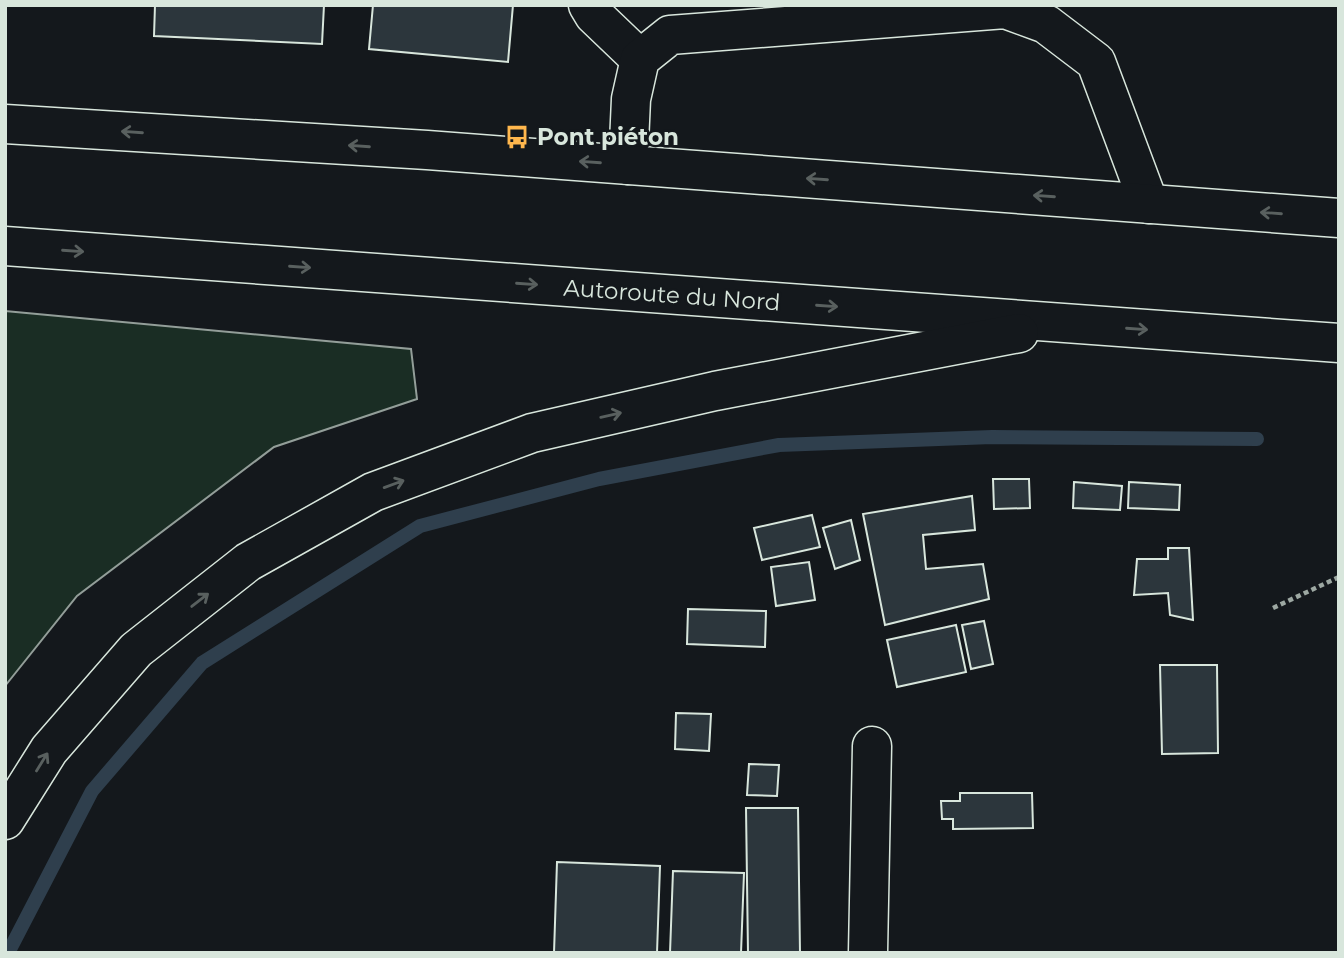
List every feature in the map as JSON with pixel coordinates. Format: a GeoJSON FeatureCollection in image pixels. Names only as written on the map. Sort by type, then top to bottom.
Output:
{"type":"FeatureCollection","features":[{"type":"Feature","properties":{"kind":"main road"},"geometry":{"type":"LineString","coordinates":[[588,5],[594,15],[640,59]]}},
{"type":"Feature","properties":{"kind":"main road"},"geometry":{"type":"LineString","coordinates":[[628,165],[631,99],[640,59],[670,35],[1005,9],[1046,24],[1096,62],[1149,204]]}},
{"type":"Feature","properties":{"kind":"main road"},"geometry":{"type":"LineString","coordinates":[[5,124],[628,165],[1339,218]]}},
{"type":"Feature","properties":{"kind":"main road","name":"Autoroute du Nord"},"geometry":{"type":"LineString","coordinates":[[5,246],[1339,343]]}},
{"type":"Feature","properties":{"kind":"main road"},"geometry":{"type":"LineString","coordinates":[[5,820],[49,750],[136,650],[248,562],[373,492],[532,433],[715,391],[1069,324]]}},
{"type":"Feature","properties":{"kind":"main road"},"geometry":{"type":"LineString","coordinates":[[868,953],[872,746]]}},
{"type":"Feature","properties":{"kind":"path"},"geometry":{"type":"LineString","coordinates":[[1273,608],[1339,576]]}},
{"type":"Feature","properties":{"kind":"green space"},"geometry":{"type":"Polygon","coordinates":[[[5,311],[411,349],[417,399],[274,447],[77,596],[5,686],[5,311]]]}},
{"type":"Feature","properties":{"kind":"building"},"geometry":{"type":"Polygon","coordinates":[[[155,5],[324,5],[322,44],[154,36],[155,5]]]}},
{"type":"Feature","properties":{"kind":"building"},"geometry":{"type":"Polygon","coordinates":[[[373,5],[513,5],[508,62],[369,49],[373,5]]]}},
{"type":"Feature","properties":{"kind":"building"},"geometry":{"type":"Polygon","coordinates":[[[993,479],[1029,479],[1030,508],[994,509],[993,479]]]}},
{"type":"Feature","properties":{"kind":"building"},"geometry":{"type":"Polygon","coordinates":[[[1074,482],[1122,486],[1120,510],[1073,508],[1074,482]]]}},
{"type":"Feature","properties":{"kind":"building"},"geometry":{"type":"Polygon","coordinates":[[[1129,482],[1180,485],[1179,510],[1128,508],[1129,482]]]}},
{"type":"Feature","properties":{"kind":"building"},"geometry":{"type":"Polygon","coordinates":[[[972,496],[975,530],[923,535],[926,569],[983,564],[989,599],[885,625],[863,514],[972,496]]]}},
{"type":"Feature","properties":{"kind":"building"},"geometry":{"type":"Polygon","coordinates":[[[812,515],[820,547],[762,560],[754,528],[812,515]]]}},
{"type":"Feature","properties":{"kind":"building"},"geometry":{"type":"Polygon","coordinates":[[[851,520],[860,560],[835,569],[823,528],[851,520]]]}},
{"type":"Feature","properties":{"kind":"building"},"geometry":{"type":"Polygon","coordinates":[[[1168,548],[1189,548],[1193,620],[1170,615],[1168,593],[1134,595],[1137,559],[1168,559],[1168,548]]]}},
{"type":"Feature","properties":{"kind":"building"},"geometry":{"type":"Polygon","coordinates":[[[809,562],[815,600],[776,606],[771,567],[809,562]]]}},
{"type":"Feature","properties":{"kind":"building"},"geometry":{"type":"Polygon","coordinates":[[[688,609],[766,611],[765,647],[687,644],[688,609]]]}},
{"type":"Feature","properties":{"kind":"building"},"geometry":{"type":"Polygon","coordinates":[[[984,621],[993,664],[971,669],[962,625],[984,621]]]}},
{"type":"Feature","properties":{"kind":"building"},"geometry":{"type":"Polygon","coordinates":[[[956,625],[966,672],[897,687],[887,640],[956,625]]]}},
{"type":"Feature","properties":{"kind":"building"},"geometry":{"type":"Polygon","coordinates":[[[1160,665],[1217,665],[1218,753],[1162,754],[1160,665]]]}},
{"type":"Feature","properties":{"kind":"building"},"geometry":{"type":"Polygon","coordinates":[[[676,713],[711,714],[709,751],[675,749],[676,713]]]}},
{"type":"Feature","properties":{"kind":"building"},"geometry":{"type":"Polygon","coordinates":[[[749,764],[779,765],[777,796],[747,795],[749,764]]]}},
{"type":"Feature","properties":{"kind":"building"},"geometry":{"type":"Polygon","coordinates":[[[960,793],[1032,793],[1033,828],[953,829],[953,819],[942,819],[941,801],[960,801],[960,793]]]}},
{"type":"Feature","properties":{"kind":"building"},"geometry":{"type":"Polygon","coordinates":[[[746,808],[798,808],[800,953],[748,953],[746,808]]]}},
{"type":"Feature","properties":{"kind":"building"},"geometry":{"type":"Polygon","coordinates":[[[557,862],[660,866],[657,953],[554,953],[557,862]]]}},
{"type":"Feature","properties":{"kind":"building"},"geometry":{"type":"Polygon","coordinates":[[[673,871],[744,873],[741,953],[670,953],[673,871]]]}},
{"type":"Feature","properties":{"kind":"waterway"},"geometry":{"type":"LineString","coordinates":[[8,953],[92,791],[202,663],[420,526],[599,479],[779,445],[992,437],[1257,439]]}},
{"type":"Feature","properties":{"kind":"place","name":"Pont piéton"},"geometry":{"type":"Point","coordinates":[517,137]}}]}
